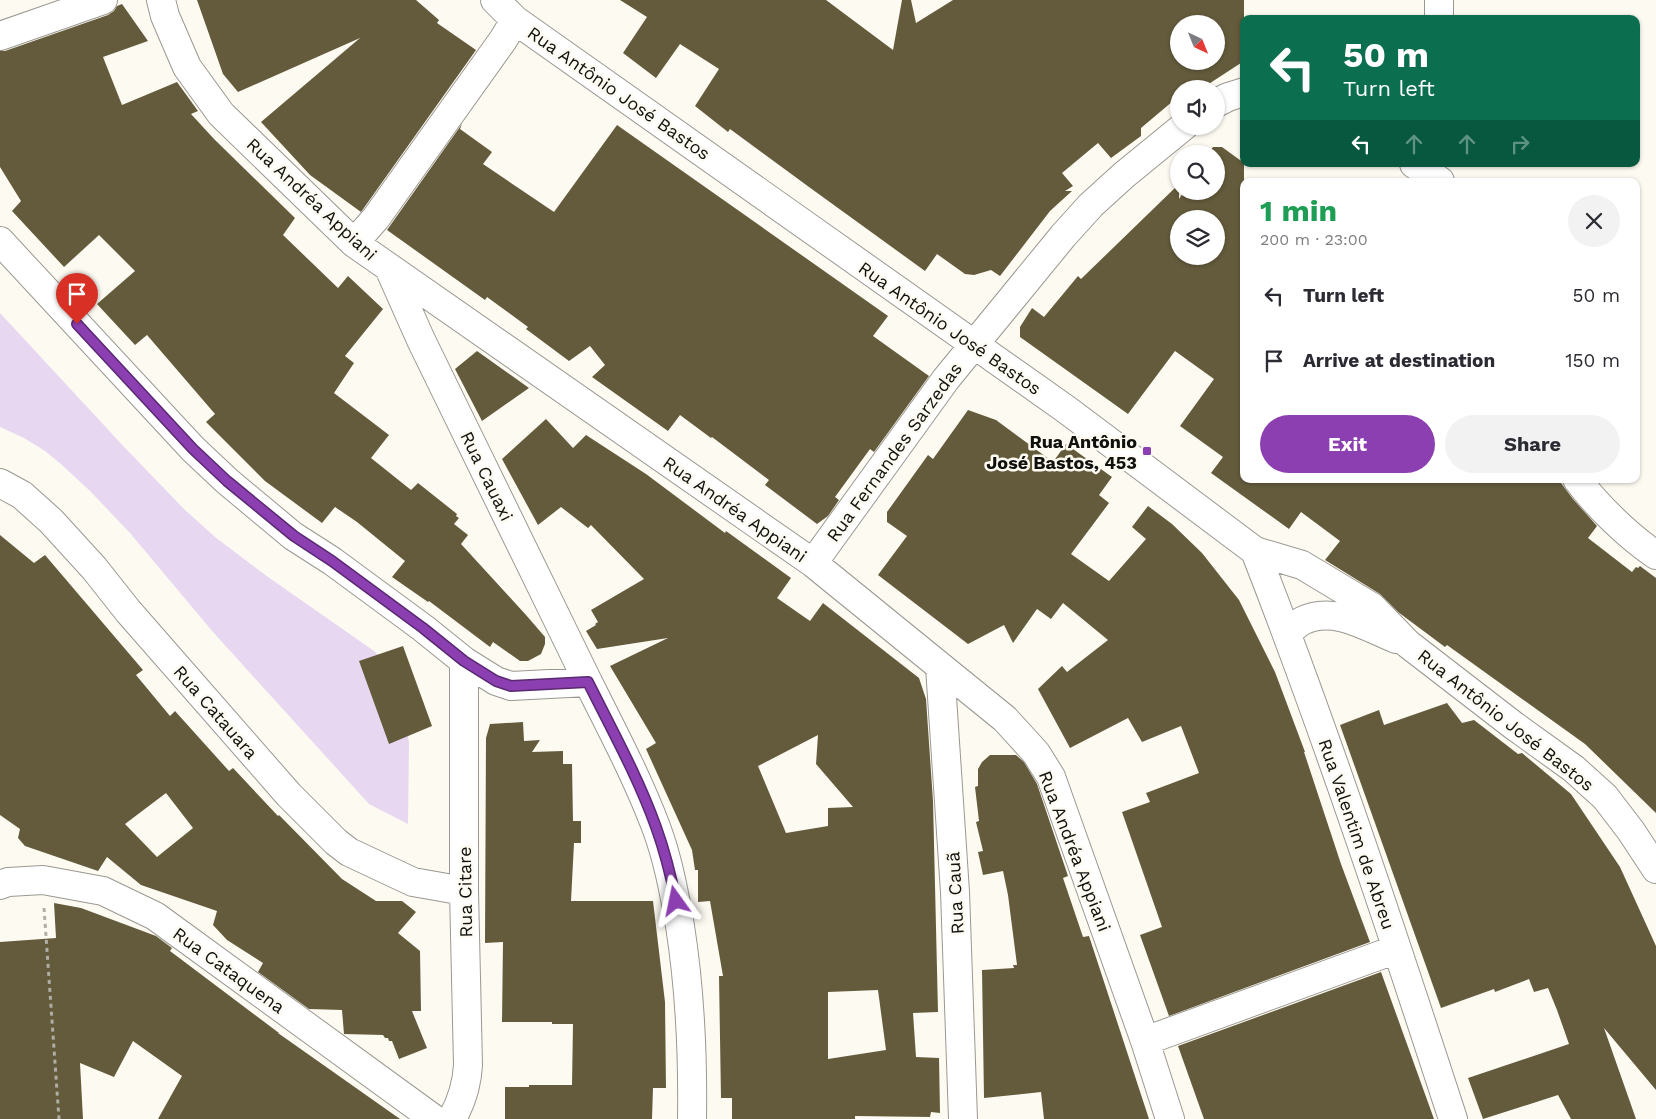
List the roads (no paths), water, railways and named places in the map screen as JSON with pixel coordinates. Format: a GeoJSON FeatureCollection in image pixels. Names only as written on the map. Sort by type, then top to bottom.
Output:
{"type":"FeatureCollection","features":[{"type":"Feature","properties":{"kind":"street"},"geometry":{"type":"LineString","coordinates":[[0,36],[103,0]]}},
{"type":"Feature","properties":{"kind":"street","name":"Rua Andréa Appiani"},"geometry":{"type":"LineString","coordinates":[[161,0],[165,16],[187,67],[221,114],[354,242],[813,563],[1005,719],[1036,753],[1051,778],[1145,1041],[1170,1119]]}},
{"type":"Feature","properties":{"kind":"street","name":"Rua Antônio José Bastos"},"geometry":{"type":"LineString","coordinates":[[495,0],[515,20],[1074,416],[1255,551],[1302,565],[1372,607],[1408,644],[1574,769],[1604,797],[1632,832],[1656,869]]}},
{"type":"Feature","properties":{"kind":"street"},"geometry":{"type":"LineString","coordinates":[[1439,0],[1439,15]]}},
{"type":"Feature","properties":{"kind":"street"},"geometry":{"type":"LineString","coordinates":[[354,242],[376,218],[503,40],[515,20]]}},
{"type":"Feature","properties":{"kind":"street"},"geometry":{"type":"LineString","coordinates":[[1225,98],[1240,93]]}},
{"type":"Feature","properties":{"kind":"street","name":"Rua Fernandes Sarzedas"},"geometry":{"type":"LineString","coordinates":[[813,563],[946,379],[1015,292],[1091,205],[1173,135]]}},
{"type":"Feature","properties":{"kind":"street"},"geometry":{"type":"LineString","coordinates":[[1419,167],[1436,178]]}},
{"type":"Feature","properties":{"kind":"street"},"geometry":{"type":"LineString","coordinates":[[0,241],[193,449],[227,481],[294,536],[332,561],[423,628],[464,661],[496,681],[511,686],[588,682]]}},
{"type":"Feature","properties":{"kind":"street","name":"Rua Cauaxi"},"geometry":{"type":"LineString","coordinates":[[389,268],[429,358],[637,781],[656,828],[667,861],[685,959],[690,1011],[692,1119]]}},
{"type":"Feature","properties":{"kind":"street","name":"Rua Catauara"},"geometry":{"type":"LineString","coordinates":[[0,483],[22,496],[51,520],[289,795],[336,842],[368,862],[413,882],[464,891]]}},
{"type":"Feature","properties":{"kind":"street"},"geometry":{"type":"LineString","coordinates":[[1580,483],[1621,526],[1656,555]]}},
{"type":"Feature","properties":{"kind":"street","name":"Rua Valentim de Abreu"},"geometry":{"type":"LineString","coordinates":[[1255,551],[1287,633],[1397,949],[1453,1119]]}},
{"type":"Feature","properties":{"kind":"street","name":"Rua Antônio José Bastos"},"geometry":{"type":"LineString","coordinates":[[1287,633],[1302,621],[1320,615],[1342,616],[1408,644]]}},
{"type":"Feature","properties":{"kind":"street","name":"Rua Citare"},"geometry":{"type":"LineString","coordinates":[[452,1119],[462,1100],[467,1082],[468,1065],[464,891],[464,661]]}},
{"type":"Feature","properties":{"kind":"street","name":"Rua Cauã"},"geometry":{"type":"LineString","coordinates":[[940,666],[955,892],[963,1119]]}},
{"type":"Feature","properties":{"kind":"street","name":"Rua Cataquena"},"geometry":{"type":"LineString","coordinates":[[3,876],[42,880],[103,891],[155,916],[434,1119]]}},
{"type":"Feature","properties":{"kind":"street"},"geometry":{"type":"LineString","coordinates":[[1145,1041],[1397,949]]}},
{"type":"Feature","properties":{"kind":"place","name":"Rua Antônio José Bastos, 453"},"geometry":{"type":"Point","coordinates":[1147,451]}}]}
